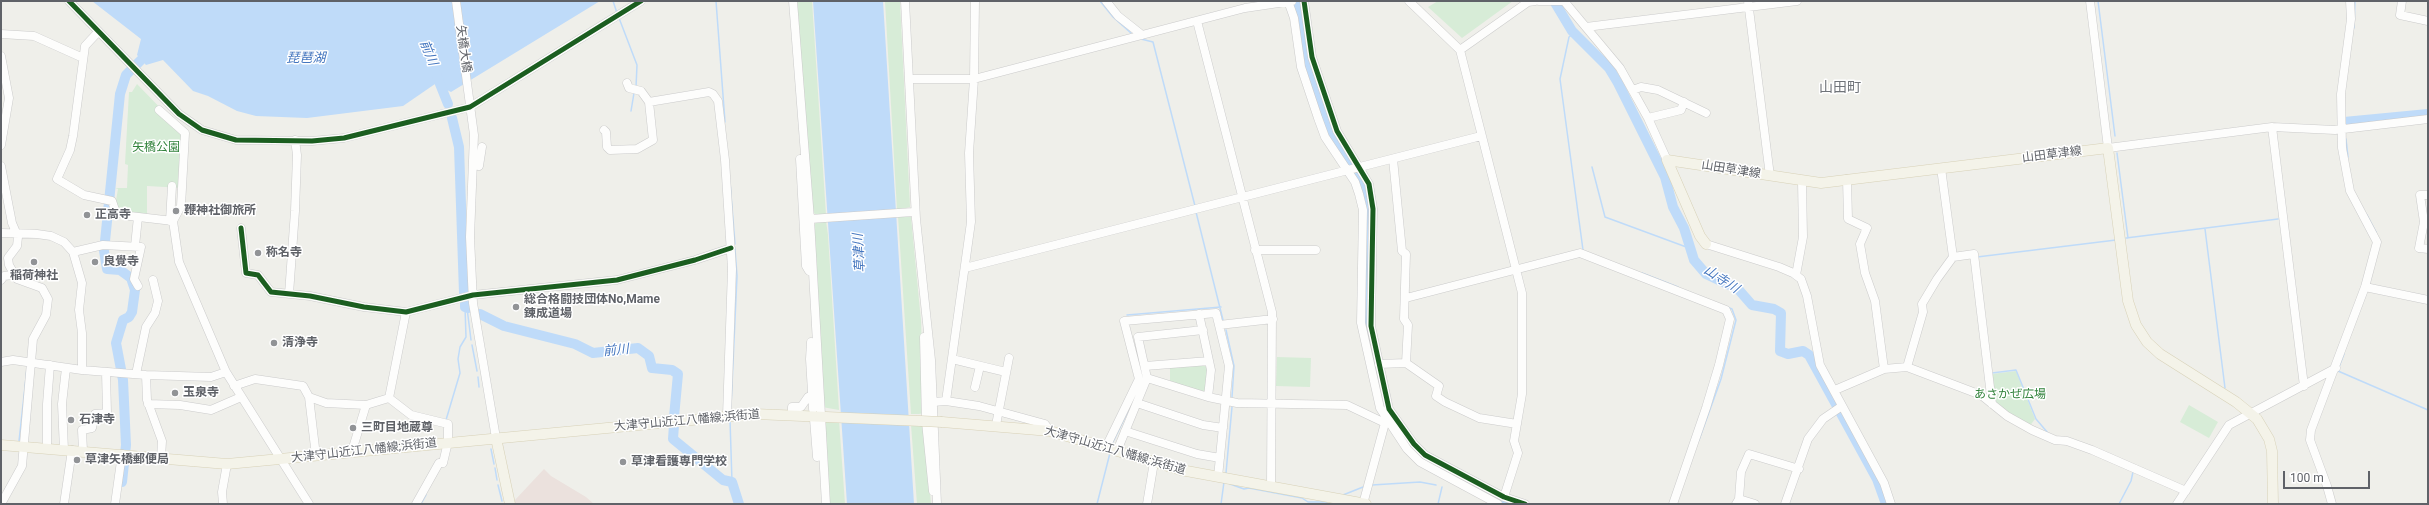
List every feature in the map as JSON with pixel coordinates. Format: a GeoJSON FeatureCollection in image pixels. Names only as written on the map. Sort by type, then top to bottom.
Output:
{"type":"FeatureCollection","features":[{"type":"Feature","properties":{"kind":"main road","name":"山田草津線"},"geometry":{"type":"LineString","coordinates":[[1667,160],[1821,183],[2108,148]]}},
{"type":"Feature","properties":{"kind":"main road"},"geometry":{"type":"LineString","coordinates":[[2108,148],[2128,301],[2138,328],[2147,342],[2169,361],[2251,413],[2265,431],[2272,451],[2273,504]]}},
{"type":"Feature","properties":{"kind":"main road"},"geometry":{"type":"LineString","coordinates":[[1667,160],[1700,236],[1706,244]]}},
{"type":"Feature","properties":{"kind":"main road","name":"大津守山近江八幡線;浜街道"},"geometry":{"type":"LineString","coordinates":[[1,444],[227,464],[727,416],[792,414],[819,415],[928,424],[942,422],[996,425],[1050,431],[1154,462],[1218,477],[1271,486],[1340,502],[1365,504]]}},
{"type":"Feature","properties":{"kind":"main road"},"geometry":{"type":"LineString","coordinates":[[496,438],[510,504]]}},
{"type":"Feature","properties":{"kind":"street"},"geometry":{"type":"LineString","coordinates":[[69,1],[179,114],[208,133],[236,140],[344,138],[470,107],[641,1]]}},
{"type":"Feature","properties":{"kind":"street","name":"矢橋大橋"},"geometry":{"type":"LineString","coordinates":[[456,1],[474,135],[470,237],[471,297]]}},
{"type":"Feature","properties":{"kind":"street"},"geometry":{"type":"LineString","coordinates":[[793,1],[799,89],[814,219],[810,271],[812,395],[819,415],[821,504]]}},
{"type":"Feature","properties":{"kind":"street"},"geometry":{"type":"LineString","coordinates":[[903,1],[910,79],[909,213],[927,342],[933,402],[937,500]]}},
{"type":"Feature","properties":{"kind":"street"},"geometry":{"type":"LineString","coordinates":[[903,1],[918,246],[926,310]]}},
{"type":"Feature","properties":{"kind":"street"},"geometry":{"type":"LineString","coordinates":[[946,401],[971,222],[969,153],[974,79],[975,1]]}},
{"type":"Feature","properties":{"kind":"street"},"geometry":{"type":"LineString","coordinates":[[1106,1],[1118,16],[1139,36]]}},
{"type":"Feature","properties":{"kind":"street"},"geometry":{"type":"LineString","coordinates":[[910,79],[974,79],[1256,6],[1290,1],[1294,18],[1299,63],[1325,137],[1353,169],[1367,180],[1371,194],[1373,209],[1371,252],[1371,326],[1387,402],[1394,417],[1419,450],[1447,468],[1504,497],[1525,504]]}},
{"type":"Feature","properties":{"kind":"street"},"geometry":{"type":"LineString","coordinates":[[1304,1],[1312,57],[1337,131],[1353,169],[1354,182],[1363,210],[1361,323],[1380,408],[1386,422],[1412,455],[1443,476],[1498,504]]}},
{"type":"Feature","properties":{"kind":"street"},"geometry":{"type":"LineString","coordinates":[[1409,1],[1460,50],[1522,293],[1522,394],[1514,442],[1518,453],[1504,497]]}},
{"type":"Feature","properties":{"kind":"street"},"geometry":{"type":"LineString","coordinates":[[1460,50],[1528,2],[1535,1]]}},
{"type":"Feature","properties":{"kind":"street"},"geometry":{"type":"LineString","coordinates":[[1543,1],[1560,1],[1570,5],[1620,68],[1634,90],[1667,160]]}},
{"type":"Feature","properties":{"kind":"street"},"geometry":{"type":"LineString","coordinates":[[1586,27],[1749,4],[1797,1]]}},
{"type":"Feature","properties":{"kind":"street"},"geometry":{"type":"LineString","coordinates":[[2090,1],[2108,148],[2272,127],[2340,130],[2428,119]]}},
{"type":"Feature","properties":{"kind":"street"},"geometry":{"type":"LineString","coordinates":[[2332,504],[2310,440],[2313,420],[2336,368],[2365,288],[2377,242],[2350,191],[2344,166],[2340,130],[2343,67],[2351,19],[2350,1]]}},
{"type":"Feature","properties":{"kind":"street"},"geometry":{"type":"LineString","coordinates":[[2402,1],[2400,15],[2428,21]]}},
{"type":"Feature","properties":{"kind":"street"},"geometry":{"type":"LineString","coordinates":[[1749,4],[1770,176]]}},
{"type":"Feature","properties":{"kind":"street"},"geometry":{"type":"LineString","coordinates":[[1197,21],[1273,319],[1271,486]]}},
{"type":"Feature","properties":{"kind":"street"},"geometry":{"type":"LineString","coordinates":[[98,32],[85,46],[73,136],[70,150],[57,179],[84,195],[110,200],[116,213],[127,213],[172,221]]}},
{"type":"Feature","properties":{"kind":"street"},"geometry":{"type":"LineString","coordinates":[[1,34],[34,36],[83,58]]}},
{"type":"Feature","properties":{"kind":"street"},"geometry":{"type":"LineString","coordinates":[[1,56],[9,98],[1,145]]}},
{"type":"Feature","properties":{"kind":"street"},"geometry":{"type":"LineString","coordinates":[[604,130],[606,132],[607,147],[610,150],[637,149],[653,140],[649,102],[641,91],[629,88],[627,83]]}},
{"type":"Feature","properties":{"kind":"street"},"geometry":{"type":"LineString","coordinates":[[1634,90],[1641,87],[1658,90],[1706,113]]}},
{"type":"Feature","properties":{"kind":"street"},"geometry":{"type":"LineString","coordinates":[[799,89],[796,97],[806,266],[810,271],[826,504]]}},
{"type":"Feature","properties":{"kind":"street"},"geometry":{"type":"LineString","coordinates":[[910,89],[926,310],[929,412],[928,424],[933,504]]}},
{"type":"Feature","properties":{"kind":"street"},"geometry":{"type":"LineString","coordinates":[[649,102],[708,92],[716,97],[725,160],[731,248],[732,321],[727,416]]}},
{"type":"Feature","properties":{"kind":"street"},"geometry":{"type":"LineString","coordinates":[[1648,118],[1680,110],[1684,102]]}},
{"type":"Feature","properties":{"kind":"street"},"geometry":{"type":"LineString","coordinates":[[159,110],[185,133],[181,206],[172,221]]}},
{"type":"Feature","properties":{"kind":"street"},"geometry":{"type":"LineString","coordinates":[[2272,127],[2304,386]]}},
{"type":"Feature","properties":{"kind":"street"},"geometry":{"type":"LineString","coordinates":[[965,268],[1481,136]]}},
{"type":"Feature","properties":{"kind":"street"},"geometry":{"type":"LineString","coordinates":[[289,294],[295,211],[297,155],[295,140]]}},
{"type":"Feature","properties":{"kind":"street"},"geometry":{"type":"LineString","coordinates":[[482,147],[480,150],[471,297],[496,438]]}},
{"type":"Feature","properties":{"kind":"street"},"geometry":{"type":"LineString","coordinates":[[1393,159],[1402,251],[1406,254],[1406,298],[1404,319],[1408,325],[1406,363]]}},
{"type":"Feature","properties":{"kind":"street"},"geometry":{"type":"LineString","coordinates":[[1,166],[12,223],[17,234],[17,246],[8,262],[13,275],[20,282],[42,288],[47,294],[46,315],[32,339],[32,363],[22,466],[1,504]]}},
{"type":"Feature","properties":{"kind":"street"},"geometry":{"type":"LineString","coordinates":[[1907,367],[1923,312],[1922,304],[1953,257],[1942,168]]}},
{"type":"Feature","properties":{"kind":"street"},"geometry":{"type":"LineString","coordinates":[[1847,180],[1848,218],[1867,228],[1860,244],[1865,273],[1875,301],[1884,369]]}},
{"type":"Feature","properties":{"kind":"street"},"geometry":{"type":"LineString","coordinates":[[1796,274],[1802,238],[1802,181]]}},
{"type":"Feature","properties":{"kind":"street"},"geometry":{"type":"LineString","coordinates":[[172,186],[172,221],[179,262],[226,372],[309,504]]}},
{"type":"Feature","properties":{"kind":"street"},"geometry":{"type":"LineString","coordinates":[[2428,195],[2420,195],[2424,222],[2419,248],[2428,250]]}},
{"type":"Feature","properties":{"kind":"street"},"geometry":{"type":"LineString","coordinates":[[814,219],[909,213]]}},
{"type":"Feature","properties":{"kind":"street"},"geometry":{"type":"LineString","coordinates":[[135,246],[138,216]]}},
{"type":"Feature","properties":{"kind":"street"},"geometry":{"type":"LineString","coordinates":[[241,228],[246,273],[258,275],[271,292],[364,307],[406,312],[471,297],[617,280],[695,260],[731,248]]}},
{"type":"Feature","properties":{"kind":"street"},"geometry":{"type":"LineString","coordinates":[[1,233],[51,236],[64,242],[73,252],[82,283],[80,310],[82,333],[82,370]]}},
{"type":"Feature","properties":{"kind":"street"},"geometry":{"type":"LineString","coordinates":[[1706,244],[1796,274],[1803,283],[1807,296],[1820,365],[1835,390],[1842,406],[1884,483],[1891,504]]}},
{"type":"Feature","properties":{"kind":"street"},"geometry":{"type":"LineString","coordinates":[[73,252],[104,245],[141,247],[134,279],[138,286]]}},
{"type":"Feature","properties":{"kind":"street"},"geometry":{"type":"LineString","coordinates":[[1255,250],[1316,250]]}},
{"type":"Feature","properties":{"kind":"street"},"geometry":{"type":"LineString","coordinates":[[1362,253],[1371,252]]}},
{"type":"Feature","properties":{"kind":"street"},"geometry":{"type":"LineString","coordinates":[[1406,298],[1580,253],[1718,306],[1728,313],[1729,325],[1706,408],[1673,504]]}},
{"type":"Feature","properties":{"kind":"street"},"geometry":{"type":"LineString","coordinates":[[1953,257],[1974,254],[1992,404]]}},
{"type":"Feature","properties":{"kind":"street"},"geometry":{"type":"LineString","coordinates":[[1,280],[4,276],[13,275]]}},
{"type":"Feature","properties":{"kind":"street"},"geometry":{"type":"LineString","coordinates":[[136,374],[146,327],[155,313],[157,305],[153,280]]}},
{"type":"Feature","properties":{"kind":"street"},"geometry":{"type":"LineString","coordinates":[[2365,288],[2428,300]]}},
{"type":"Feature","properties":{"kind":"street"},"geometry":{"type":"LineString","coordinates":[[389,398],[406,312]]}},
{"type":"Feature","properties":{"kind":"street"},"geometry":{"type":"LineString","coordinates":[[1106,447],[1139,378],[1124,321],[1216,313],[1229,366],[1218,477]]}},
{"type":"Feature","properties":{"kind":"street"},"geometry":{"type":"LineString","coordinates":[[1199,314],[1211,370],[1208,397]]}},
{"type":"Feature","properties":{"kind":"street"},"geometry":{"type":"LineString","coordinates":[[1219,325],[1273,319]]}},
{"type":"Feature","properties":{"kind":"street"},"geometry":{"type":"LineString","coordinates":[[1117,451],[1147,378],[1138,337],[1140,335],[1203,330]]}},
{"type":"Feature","properties":{"kind":"street"},"geometry":{"type":"LineString","coordinates":[[996,425],[997,411],[1009,358]]}},
{"type":"Feature","properties":{"kind":"street"},"geometry":{"type":"LineString","coordinates":[[952,359],[1006,372]]}},
{"type":"Feature","properties":{"kind":"street"},"geometry":{"type":"LineString","coordinates":[[1,362],[14,360],[82,370],[146,375],[211,377],[226,372]]}},
{"type":"Feature","properties":{"kind":"street"},"geometry":{"type":"LineString","coordinates":[[1144,366],[1209,361]]}},
{"type":"Feature","properties":{"kind":"street"},"geometry":{"type":"LineString","coordinates":[[1379,364],[1406,363],[1439,386],[1436,396],[1445,402],[1479,418],[1517,424]]}},
{"type":"Feature","properties":{"kind":"street"},"geometry":{"type":"LineString","coordinates":[[47,448],[47,404],[50,365]]}},
{"type":"Feature","properties":{"kind":"street"},"geometry":{"type":"LineString","coordinates":[[974,387],[980,366]]}},
{"type":"Feature","properties":{"kind":"street"},"geometry":{"type":"LineString","coordinates":[[1835,390],[1884,369],[1907,367],[1981,395],[2007,416],[2032,430],[2055,440],[2067,441],[2092,450],[2186,491]]}},
{"type":"Feature","properties":{"kind":"street"},"geometry":{"type":"LineString","coordinates":[[66,368],[62,412],[73,450]]}},
{"type":"Feature","properties":{"kind":"street"},"geometry":{"type":"LineString","coordinates":[[2177,504],[2224,430],[2234,421],[2304,386],[2336,368]]}},
{"type":"Feature","properties":{"kind":"street"},"geometry":{"type":"LineString","coordinates":[[64,504],[73,450],[82,430],[92,428],[95,414],[107,413],[106,372]]}},
{"type":"Feature","properties":{"kind":"street"},"geometry":{"type":"LineString","coordinates":[[146,375],[148,404],[162,441],[161,458]]}},
{"type":"Feature","properties":{"kind":"street"},"geometry":{"type":"LineString","coordinates":[[1147,378],[1225,401],[1347,405],[1386,422]]}},
{"type":"Feature","properties":{"kind":"street"},"geometry":{"type":"LineString","coordinates":[[234,386],[246,381],[259,379],[303,386],[310,397],[316,456]]}},
{"type":"Feature","properties":{"kind":"street"},"geometry":{"type":"LineString","coordinates":[[792,414],[792,407],[801,407],[808,397],[812,395]]}},
{"type":"Feature","properties":{"kind":"street"},"geometry":{"type":"LineString","coordinates":[[148,404],[180,405],[211,410],[241,397]]}},
{"type":"Feature","properties":{"kind":"street"},"geometry":{"type":"LineString","coordinates":[[310,397],[326,402],[366,405],[389,398]]}},
{"type":"Feature","properties":{"kind":"street"},"geometry":{"type":"LineString","coordinates":[[389,398],[411,415],[448,424],[448,442],[443,463],[439,463],[416,504]]}},
{"type":"Feature","properties":{"kind":"street"},"geometry":{"type":"LineString","coordinates":[[933,402],[946,401],[997,411],[1045,424],[1050,431]]}},
{"type":"Feature","properties":{"kind":"street"},"geometry":{"type":"LineString","coordinates":[[1137,403],[1203,426],[1223,428]]}},
{"type":"Feature","properties":{"kind":"street"},"geometry":{"type":"LineString","coordinates":[[352,451],[366,405]]}},
{"type":"Feature","properties":{"kind":"street"},"geometry":{"type":"LineString","coordinates":[[1785,504],[1799,469],[1804,447],[1814,429],[1832,411],[1842,406]]}},
{"type":"Feature","properties":{"kind":"street"},"geometry":{"type":"LineString","coordinates":[[1365,504],[1386,422],[1394,417]]}},
{"type":"Feature","properties":{"kind":"street"},"geometry":{"type":"LineString","coordinates":[[928,424],[937,500]]}},
{"type":"Feature","properties":{"kind":"street"},"geometry":{"type":"LineString","coordinates":[[1126,431],[1197,454],[1220,458]]}},
{"type":"Feature","properties":{"kind":"street"},"geometry":{"type":"LineString","coordinates":[[115,504],[125,454]]}},
{"type":"Feature","properties":{"kind":"street"},"geometry":{"type":"LineString","coordinates":[[1755,504],[1738,502],[1741,472],[1749,454],[1799,469]]}},
{"type":"Feature","properties":{"kind":"street"},"geometry":{"type":"LineString","coordinates":[[1147,504],[1154,462]]}},
{"type":"Feature","properties":{"kind":"street"},"geometry":{"type":"LineString","coordinates":[[223,504],[222,492],[227,464]]}},
{"type":"Feature","properties":{"kind":"street"},"geometry":{"type":"LineString","coordinates":[[1443,476],[1447,468]]}},
{"type":"Feature","properties":{"kind":"shaded area"},"geometry":{"type":"Polygon","coordinates":[[[544,469],[551,476],[586,497],[594,504],[515,504],[515,500],[544,469]]]}},
{"type":"Feature","properties":{"kind":"green space"},"geometry":{"type":"Polygon","coordinates":[[[797,1],[812,1],[826,215],[817,215],[812,212],[797,1]]]}},
{"type":"Feature","properties":{"kind":"green space"},"geometry":{"type":"Polygon","coordinates":[[[885,1],[900,1],[910,207],[897,210],[885,1]]]}},
{"type":"Feature","properties":{"kind":"green space"},"geometry":{"type":"Polygon","coordinates":[[[1438,1],[1513,1],[1462,38],[1428,7],[1438,1]]]}},
{"type":"Feature","properties":{"kind":"green space","name":"矢橋公園"},"geometry":{"type":"Polygon","coordinates":[[[137,84],[172,120],[187,132],[183,188],[147,186],[147,216],[120,212],[115,206],[118,189],[115,188],[127,188],[128,165],[125,164],[129,92],[132,92],[137,84]]]}},
{"type":"Feature","properties":{"kind":"green space"},"geometry":{"type":"Polygon","coordinates":[[[898,216],[911,217],[921,321],[924,413],[919,414],[911,414],[898,216]]]}},
{"type":"Feature","properties":{"kind":"green space"},"geometry":{"type":"Polygon","coordinates":[[[817,221],[826,221],[828,235],[839,410],[822,407],[813,227],[817,221]]]}},
{"type":"Feature","properties":{"kind":"green space"},"geometry":{"type":"Polygon","coordinates":[[[1277,357],[1311,358],[1310,387],[1276,386],[1277,357]]]}},
{"type":"Feature","properties":{"kind":"green space"},"geometry":{"type":"Polygon","coordinates":[[[1203,365],[1208,368],[1206,390],[1203,392],[1170,382],[1170,367],[1203,365]]]}},
{"type":"Feature","properties":{"kind":"green space","name":"あさかぜ広場"},"geometry":{"type":"Polygon","coordinates":[[[2016,371],[2035,419],[2029,427],[1995,403],[1992,374],[2016,371]]]}},
{"type":"Feature","properties":{"kind":"green space"},"geometry":{"type":"Polygon","coordinates":[[[2189,405],[2218,422],[2209,438],[2180,422],[2189,405]]]}},
{"type":"Feature","properties":{"kind":"green space"},"geometry":{"type":"Polygon","coordinates":[[[826,420],[839,420],[845,504],[829,504],[823,424],[826,420]]]}},
{"type":"Feature","properties":{"kind":"green space"},"geometry":{"type":"Polygon","coordinates":[[[911,425],[924,426],[931,504],[917,504],[911,425]]]}},
{"type":"Feature","properties":{"kind":"water","name":"琵琶湖"},"geometry":{"type":"Polygon","coordinates":[[[92,1],[600,1],[451,92],[435,84],[403,106],[307,118],[256,116],[237,111],[208,96],[193,91],[163,60],[146,65],[137,55],[141,39],[92,1]]]}},
{"type":"Feature","properties":{"kind":"water","name":"草津川"},"geometry":{"type":"Polygon","coordinates":[[[813,1],[883,1],[914,504],[847,504],[813,1]]]}},
{"type":"Feature","properties":{"kind":"waterway"},"geometry":{"type":"LineString","coordinates":[[613,1],[617,13]]}},
{"type":"Feature","properties":{"kind":"waterway"},"geometry":{"type":"LineString","coordinates":[[716,1],[725,122]]}},
{"type":"Feature","properties":{"kind":"waterway"},"geometry":{"type":"LineString","coordinates":[[1100,1],[1113,17],[1132,34]]}},
{"type":"Feature","properties":{"kind":"waterway"},"geometry":{"type":"LineString","coordinates":[[1296,1],[1300,16],[1305,58],[1320,105],[1333,140],[1363,187],[1366,197],[1366,327],[1384,409]]}},
{"type":"Feature","properties":{"kind":"waterway","name":"山寺川"},"geometry":{"type":"LineString","coordinates":[[1554,1],[1572,31],[1609,68],[1618,83],[1665,177],[1673,207],[1684,228],[1694,260],[1706,274],[1738,289],[1752,305],[1774,309],[1781,313],[1780,351],[1788,354],[1803,351],[1809,355],[1877,479],[1886,504]]}},
{"type":"Feature","properties":{"kind":"waterway"},"geometry":{"type":"LineString","coordinates":[[2098,1],[2115,136]]}},
{"type":"Feature","properties":{"kind":"waterway"},"geometry":{"type":"LineString","coordinates":[[2354,28],[2355,1]]}},
{"type":"Feature","properties":{"kind":"waterway"},"geometry":{"type":"LineString","coordinates":[[619,18],[637,65],[636,87]]}},
{"type":"Feature","properties":{"kind":"waterway"},"geometry":{"type":"LineString","coordinates":[[1574,33],[1569,37],[1560,79],[1583,250]]}},
{"type":"Feature","properties":{"kind":"waterway"},"geometry":{"type":"LineString","coordinates":[[1141,39],[1153,42],[1195,206]]}},
{"type":"Feature","properties":{"kind":"waterway"},"geometry":{"type":"LineString","coordinates":[[122,482],[126,445],[123,380],[116,343],[123,320],[129,317],[132,312],[135,290],[131,278],[120,270],[107,269],[104,251],[120,94],[126,75],[141,60]]}},
{"type":"Feature","properties":{"kind":"waterway","name":"前川"},"geometry":{"type":"LineString","coordinates":[[436,74],[448,104]]}},
{"type":"Feature","properties":{"kind":"waterway"},"geometry":{"type":"LineString","coordinates":[[631,111],[634,93]]}},
{"type":"Feature","properties":{"kind":"waterway"},"geometry":{"type":"LineString","coordinates":[[2344,122],[2428,114]]}},
{"type":"Feature","properties":{"kind":"waterway","name":"前川"},"geometry":{"type":"LineString","coordinates":[[452,118],[459,147],[464,293]]}},
{"type":"Feature","properties":{"kind":"waterway"},"geometry":{"type":"LineString","coordinates":[[2346,139],[2348,157]]}},
{"type":"Feature","properties":{"kind":"waterway"},"geometry":{"type":"LineString","coordinates":[[2117,153],[2128,238]]}},
{"type":"Feature","properties":{"kind":"waterway"},"geometry":{"type":"LineString","coordinates":[[1592,167],[1605,217],[1689,248]]}},
{"type":"Feature","properties":{"kind":"waterway"},"geometry":{"type":"LineString","coordinates":[[730,182],[735,244]]}},
{"type":"Feature","properties":{"kind":"waterway"},"geometry":{"type":"LineString","coordinates":[[1196,212],[1223,320]]}},
{"type":"Feature","properties":{"kind":"waterway"},"geometry":{"type":"LineString","coordinates":[[2367,215],[2376,232]]}},
{"type":"Feature","properties":{"kind":"waterway"},"geometry":{"type":"LineString","coordinates":[[2126,238],[2278,219]]}},
{"type":"Feature","properties":{"kind":"waterway"},"geometry":{"type":"LineString","coordinates":[[2205,229],[2225,388]]}},
{"type":"Feature","properties":{"kind":"waterway"},"geometry":{"type":"LineString","coordinates":[[1977,257],[2116,240]]}},
{"type":"Feature","properties":{"kind":"waterway"},"geometry":{"type":"LineString","coordinates":[[731,407],[737,276],[735,249]]}},
{"type":"Feature","properties":{"kind":"waterway"},"geometry":{"type":"LineString","coordinates":[[1642,273],[1678,287]]}},
{"type":"Feature","properties":{"kind":"waterway","name":"前川"},"geometry":{"type":"LineString","coordinates":[[465,300],[465,307],[468,308]]}},
{"type":"Feature","properties":{"kind":"waterway"},"geometry":{"type":"LineString","coordinates":[[446,420],[460,373],[458,359],[460,347],[466,337],[465,307]]}},
{"type":"Feature","properties":{"kind":"waterway"},"geometry":{"type":"LineString","coordinates":[[1127,315],[1221,307]]}},
{"type":"Feature","properties":{"kind":"waterway"},"geometry":{"type":"LineString","coordinates":[[1699,440],[1721,379],[1736,320],[1732,309],[1727,307]]}},
{"type":"Feature","properties":{"kind":"waterway"},"geometry":{"type":"LineString","coordinates":[[467,308],[471,340]]}},
{"type":"Feature","properties":{"kind":"waterway","name":"前川"},"geometry":{"type":"LineString","coordinates":[[480,314],[504,326],[575,344],[593,353],[638,348],[649,356],[652,368],[672,370],[678,374],[674,417]]}},
{"type":"Feature","properties":{"kind":"waterway"},"geometry":{"type":"LineString","coordinates":[[1226,330],[1234,366],[1232,397]]}},
{"type":"Feature","properties":{"kind":"waterway"},"geometry":{"type":"LineString","coordinates":[[472,345],[477,371]]}},
{"type":"Feature","properties":{"kind":"waterway"},"geometry":{"type":"LineString","coordinates":[[2339,367],[2344,354]]}},
{"type":"Feature","properties":{"kind":"waterway"},"geometry":{"type":"LineString","coordinates":[[19,441],[27,368]]}},
{"type":"Feature","properties":{"kind":"waterway"},"geometry":{"type":"LineString","coordinates":[[1992,373],[2016,370],[2036,419],[2048,433]]}},
{"type":"Feature","properties":{"kind":"waterway"},"geometry":{"type":"LineString","coordinates":[[2338,371],[2428,410]]}},
{"type":"Feature","properties":{"kind":"waterway"},"geometry":{"type":"LineString","coordinates":[[478,377],[479,387]]}},
{"type":"Feature","properties":{"kind":"waterway"},"geometry":{"type":"LineString","coordinates":[[1226,473],[1232,407]]}},
{"type":"Feature","properties":{"kind":"waterway"},"geometry":{"type":"LineString","coordinates":[[1113,442],[1129,409]]}},
{"type":"Feature","properties":{"kind":"waterway"},"geometry":{"type":"LineString","coordinates":[[730,420],[732,482]]}},
{"type":"Feature","properties":{"kind":"waterway","name":"前川"},"geometry":{"type":"LineString","coordinates":[[674,425],[673,439],[723,480],[732,482],[739,504]]}},
{"type":"Feature","properties":{"kind":"waterway"},"geometry":{"type":"LineString","coordinates":[[1396,425],[1421,458],[1512,504]]}},
{"type":"Feature","properties":{"kind":"waterway"},"geometry":{"type":"LineString","coordinates":[[491,449],[494,464]]}},
{"type":"Feature","properties":{"kind":"waterway"},"geometry":{"type":"LineString","coordinates":[[1097,504],[1110,453]]}},
{"type":"Feature","properties":{"kind":"waterway"},"geometry":{"type":"LineString","coordinates":[[495,468],[497,480]]}},
{"type":"Feature","properties":{"kind":"waterway"},"geometry":{"type":"LineString","coordinates":[[2119,504],[2131,481],[2133,472]]}},
{"type":"Feature","properties":{"kind":"waterway"},"geometry":{"type":"LineString","coordinates":[[1221,504],[1224,482]]}},
{"type":"Feature","properties":{"kind":"waterway"},"geometry":{"type":"LineString","coordinates":[[1372,485],[1420,482],[1436,485]]}},
{"type":"Feature","properties":{"kind":"waterway"},"geometry":{"type":"LineString","coordinates":[[1230,484],[1244,489],[1249,488],[1302,498],[1308,502],[1327,502]]}},
{"type":"Feature","properties":{"kind":"waterway"},"geometry":{"type":"LineString","coordinates":[[498,485],[502,501]]}},
{"type":"Feature","properties":{"kind":"waterway"},"geometry":{"type":"LineString","coordinates":[[1343,495],[1363,487]]}},
{"type":"Feature","properties":{"kind":"waterway"},"geometry":{"type":"LineString","coordinates":[[1438,504],[1442,487]]}},
{"type":"Feature","properties":{"kind":"waterway"},"geometry":{"type":"LineString","coordinates":[[421,504],[426,495]]}},
{"type":"Feature","properties":{"kind":"cycle path"},"geometry":{"type":"LineString","coordinates":[[69,1],[179,114],[202,130],[236,140],[312,141],[344,138],[470,107],[641,1]]}},
{"type":"Feature","properties":{"kind":"cycle path"},"geometry":{"type":"LineString","coordinates":[[1304,1],[1312,57],[1337,131],[1369,184],[1373,209],[1371,326],[1389,409],[1414,444],[1425,455],[1504,497],[1525,504]]}},
{"type":"Feature","properties":{"kind":"cycle path"},"geometry":{"type":"LineString","coordinates":[[241,228],[246,273],[258,275],[271,292],[310,296],[364,307],[406,312],[473,295],[617,280],[695,260],[731,248]]}},
{"type":"Feature","properties":{"kind":"place","name":"鞭神社御旅所"},"geometry":{"type":"Point","coordinates":[176,211]}},
{"type":"Feature","properties":{"kind":"place","name":"正高寺"},"geometry":{"type":"Point","coordinates":[87,215]}},
{"type":"Feature","properties":{"kind":"place","name":"称名寺"},"geometry":{"type":"Point","coordinates":[258,253]}},
{"type":"Feature","properties":{"kind":"place","name":"稲荷神社"},"geometry":{"type":"Point","coordinates":[34,262]}},
{"type":"Feature","properties":{"kind":"place","name":"良覺寺"},"geometry":{"type":"Point","coordinates":[95,262]}},
{"type":"Feature","properties":{"kind":"place","name":"総合格闘技団体No,Mame 錬成道場"},"geometry":{"type":"Point","coordinates":[516,307]}},
{"type":"Feature","properties":{"kind":"place","name":"清浄寺"},"geometry":{"type":"Point","coordinates":[274,343]}},
{"type":"Feature","properties":{"kind":"place","name":"玉泉寺"},"geometry":{"type":"Point","coordinates":[175,393]}},
{"type":"Feature","properties":{"kind":"place","name":"石津寺"},"geometry":{"type":"Point","coordinates":[71,420]}},
{"type":"Feature","properties":{"kind":"place","name":"三町目地蔵尊"},"geometry":{"type":"Point","coordinates":[353,428]}},
{"type":"Feature","properties":{"kind":"place","name":"草津矢橋郵便局"},"geometry":{"type":"Point","coordinates":[77,460]}},
{"type":"Feature","properties":{"kind":"place","name":"草津看護専門学校"},"geometry":{"type":"Point","coordinates":[623,462]}},
{"type":"Feature","properties":{"kind":"district","name":"山田町"},"geometry":{"type":"Point","coordinates":[1840,88]}}]}
